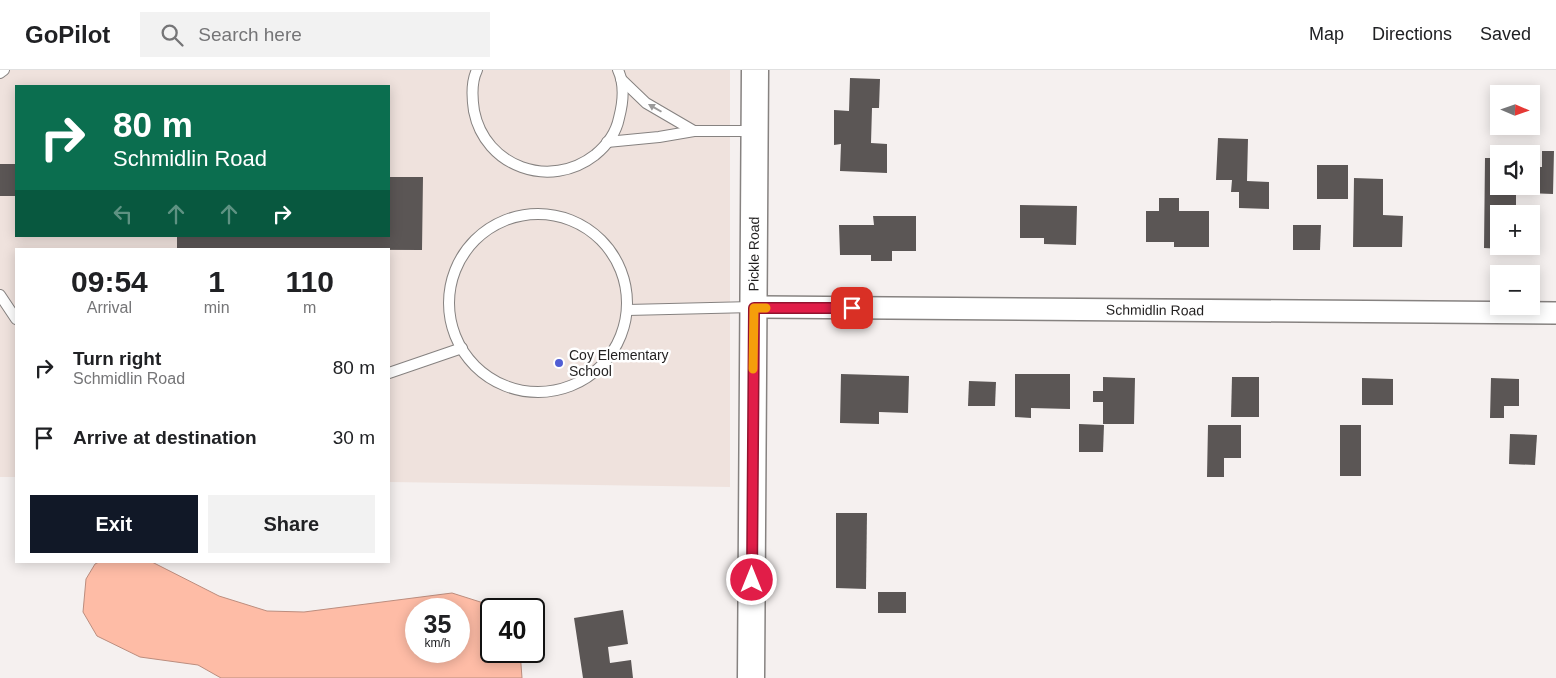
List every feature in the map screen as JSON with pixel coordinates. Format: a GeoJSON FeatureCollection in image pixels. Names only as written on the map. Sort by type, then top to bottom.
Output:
{"type":"FeatureCollection","features":[{"type":"Feature","properties":{"kind":"street","name":"Pickle Road"},"geometry":{"type":"LineString","coordinates":[[751,678],[755,70]]}},
{"type":"Feature","properties":{"kind":"street","name":"Schmidlin Road"},"geometry":{"type":"LineString","coordinates":[[754,308],[1556,313]]}},
{"type":"Feature","properties":{"kind":"lane"},"geometry":{"type":"LineString","coordinates":[[0,73],[4,70]]}},
{"type":"Feature","properties":{"kind":"lane"},"geometry":{"type":"LineString","coordinates":[[475,72],[472,99],[476,123],[489,145],[509,162],[533,172],[559,172],[584,164],[604,148],[618,126],[622,109],[623,100],[619,74]]}},
{"type":"Feature","properties":{"kind":"lane"},"geometry":{"type":"LineString","coordinates":[[619,74],[646,103],[694,130]]}},
{"type":"Feature","properties":{"kind":"lane"},"geometry":{"type":"LineString","coordinates":[[607,142],[659,137],[694,130],[755,131]]}},
{"type":"Feature","properties":{"kind":"lane"},"geometry":{"type":"LineString","coordinates":[[536,213],[565,217],[592,231],[613,252],[625,280],[627,310],[620,339],[604,364],[580,382],[552,391],[523,391],[496,382],[472,364],[456,339],[449,311],[451,282],[462,255],[482,233],[507,218],[536,213]]}},
{"type":"Feature","properties":{"kind":"lane"},"geometry":{"type":"LineString","coordinates":[[0,295],[15,318]]}},
{"type":"Feature","properties":{"kind":"lane"},"geometry":{"type":"LineString","coordinates":[[627,310],[754,308]]}},
{"type":"Feature","properties":{"kind":"lane"},"geometry":{"type":"LineString","coordinates":[[390,373],[462,348]]}},
{"type":"Feature","properties":{"kind":"shaded area","name":"Coy Elementary School"},"geometry":{"type":"Polygon","coordinates":[[[0,70],[730,70],[730,487],[390,482],[390,248],[15,248],[15,477],[0,477],[0,70]]]}},
{"type":"Feature","properties":{"kind":"shaded area"},"geometry":{"type":"Polygon","coordinates":[[[154,563],[219,596],[267,611],[304,612],[405,599],[405,663],[470,663],[470,599],[480,602],[480,663],[521,663],[522,678],[221,678],[198,665],[140,657],[97,636],[83,612],[86,579],[95,564],[154,563]]]}},
{"type":"Feature","properties":{"kind":"shaded area"},"geometry":{"type":"Polygon","coordinates":[[[452,593],[468,598],[413,598],[452,593]]]}},
{"type":"Feature","properties":{"kind":"building"},"geometry":{"type":"Polygon","coordinates":[[[850,78],[880,79],[879,108],[872,108],[871,143],[887,144],[887,173],[840,171],[841,144],[834,145],[834,110],[849,111],[850,78]]]}},
{"type":"Feature","properties":{"kind":"building"},"geometry":{"type":"Polygon","coordinates":[[[1218,138],[1248,139],[1247,181],[1269,182],[1269,209],[1239,208],[1239,192],[1231,192],[1232,180],[1216,180],[1218,138]]]}},
{"type":"Feature","properties":{"kind":"building"},"geometry":{"type":"Polygon","coordinates":[[[1542,151],[1554,151],[1553,194],[1540,194],[1540,167],[1542,167],[1542,151]]]}},
{"type":"Feature","properties":{"kind":"building"},"geometry":{"type":"Polygon","coordinates":[[[1485,158],[1490,158],[1490,195],[1516,195],[1516,205],[1490,205],[1490,248],[1484,248],[1485,158]]]}},
{"type":"Feature","properties":{"kind":"building"},"geometry":{"type":"Polygon","coordinates":[[[0,164],[15,164],[15,196],[0,196],[0,164]]]}},
{"type":"Feature","properties":{"kind":"building"},"geometry":{"type":"Polygon","coordinates":[[[1317,165],[1348,165],[1348,199],[1317,199],[1317,165]]]}},
{"type":"Feature","properties":{"kind":"building"},"geometry":{"type":"Polygon","coordinates":[[[390,177],[423,177],[422,250],[390,250],[390,248],[177,248],[177,237],[390,237],[390,177]]]}},
{"type":"Feature","properties":{"kind":"building"},"geometry":{"type":"Polygon","coordinates":[[[1354,178],[1383,179],[1383,215],[1403,216],[1402,247],[1353,247],[1354,178]]]}},
{"type":"Feature","properties":{"kind":"building"},"geometry":{"type":"Polygon","coordinates":[[[1159,198],[1179,198],[1179,211],[1209,211],[1209,247],[1174,247],[1174,242],[1146,242],[1146,211],[1159,211],[1159,198]]]}},
{"type":"Feature","properties":{"kind":"building"},"geometry":{"type":"Polygon","coordinates":[[[1020,205],[1077,206],[1076,245],[1044,244],[1044,238],[1020,238],[1020,205]]]}},
{"type":"Feature","properties":{"kind":"building"},"geometry":{"type":"Polygon","coordinates":[[[873,216],[916,216],[916,251],[892,251],[892,261],[871,261],[871,255],[840,255],[839,225],[874,225],[873,216]]]}},
{"type":"Feature","properties":{"kind":"building"},"geometry":{"type":"Polygon","coordinates":[[[1293,225],[1321,225],[1320,250],[1293,250],[1293,225]]]}},
{"type":"Feature","properties":{"kind":"building"},"geometry":{"type":"Polygon","coordinates":[[[841,374],[909,376],[908,413],[879,412],[879,424],[840,423],[841,374]]]}},
{"type":"Feature","properties":{"kind":"building"},"geometry":{"type":"Polygon","coordinates":[[[1015,374],[1070,374],[1070,409],[1031,408],[1031,418],[1015,417],[1015,374]]]}},
{"type":"Feature","properties":{"kind":"building"},"geometry":{"type":"Polygon","coordinates":[[[1103,377],[1135,378],[1134,424],[1103,424],[1103,402],[1093,402],[1093,391],[1103,391],[1103,377]]]}},
{"type":"Feature","properties":{"kind":"building"},"geometry":{"type":"Polygon","coordinates":[[[1232,377],[1259,377],[1259,417],[1231,417],[1232,377]]]}},
{"type":"Feature","properties":{"kind":"building"},"geometry":{"type":"Polygon","coordinates":[[[1362,378],[1393,379],[1393,405],[1362,405],[1362,378]]]}},
{"type":"Feature","properties":{"kind":"building"},"geometry":{"type":"Polygon","coordinates":[[[1491,378],[1519,379],[1519,406],[1504,406],[1504,418],[1490,418],[1491,378]]]}},
{"type":"Feature","properties":{"kind":"building"},"geometry":{"type":"Polygon","coordinates":[[[969,381],[996,382],[995,406],[968,406],[969,381]]]}},
{"type":"Feature","properties":{"kind":"building"},"geometry":{"type":"Polygon","coordinates":[[[1079,424],[1104,425],[1103,452],[1079,452],[1079,424]]]}},
{"type":"Feature","properties":{"kind":"building"},"geometry":{"type":"Polygon","coordinates":[[[1208,425],[1241,425],[1241,458],[1224,458],[1224,477],[1207,477],[1208,425]]]}},
{"type":"Feature","properties":{"kind":"building"},"geometry":{"type":"Polygon","coordinates":[[[1340,425],[1361,425],[1361,476],[1340,476],[1340,425]]]}},
{"type":"Feature","properties":{"kind":"building"},"geometry":{"type":"Polygon","coordinates":[[[1510,434],[1537,435],[1535,465],[1509,464],[1510,434]]]}},
{"type":"Feature","properties":{"kind":"building"},"geometry":{"type":"Polygon","coordinates":[[[836,513],[867,513],[866,589],[836,588],[836,513]]]}},
{"type":"Feature","properties":{"kind":"building"},"geometry":{"type":"Polygon","coordinates":[[[878,592],[906,592],[906,613],[878,613],[878,592]]]}},
{"type":"Feature","properties":{"kind":"building"},"geometry":{"type":"Polygon","coordinates":[[[623,610],[628,644],[608,647],[610,663],[631,660],[633,678],[583,678],[574,618],[623,610]]]}},
{"type":"Feature","properties":{"kind":"slow traffic"},"geometry":{"type":"LineString","coordinates":[[753,369],[754,308],[766,308]]}},
{"type":"Feature","properties":{"kind":"place","name":"Coy Elementary School"},"geometry":{"type":"Point","coordinates":[559,363]}},
{"type":"Feature","properties":{"kind":"route"},"geometry":{"type":"LineString","coordinates":[[752,580],[754,308],[852,308]]}}]}
